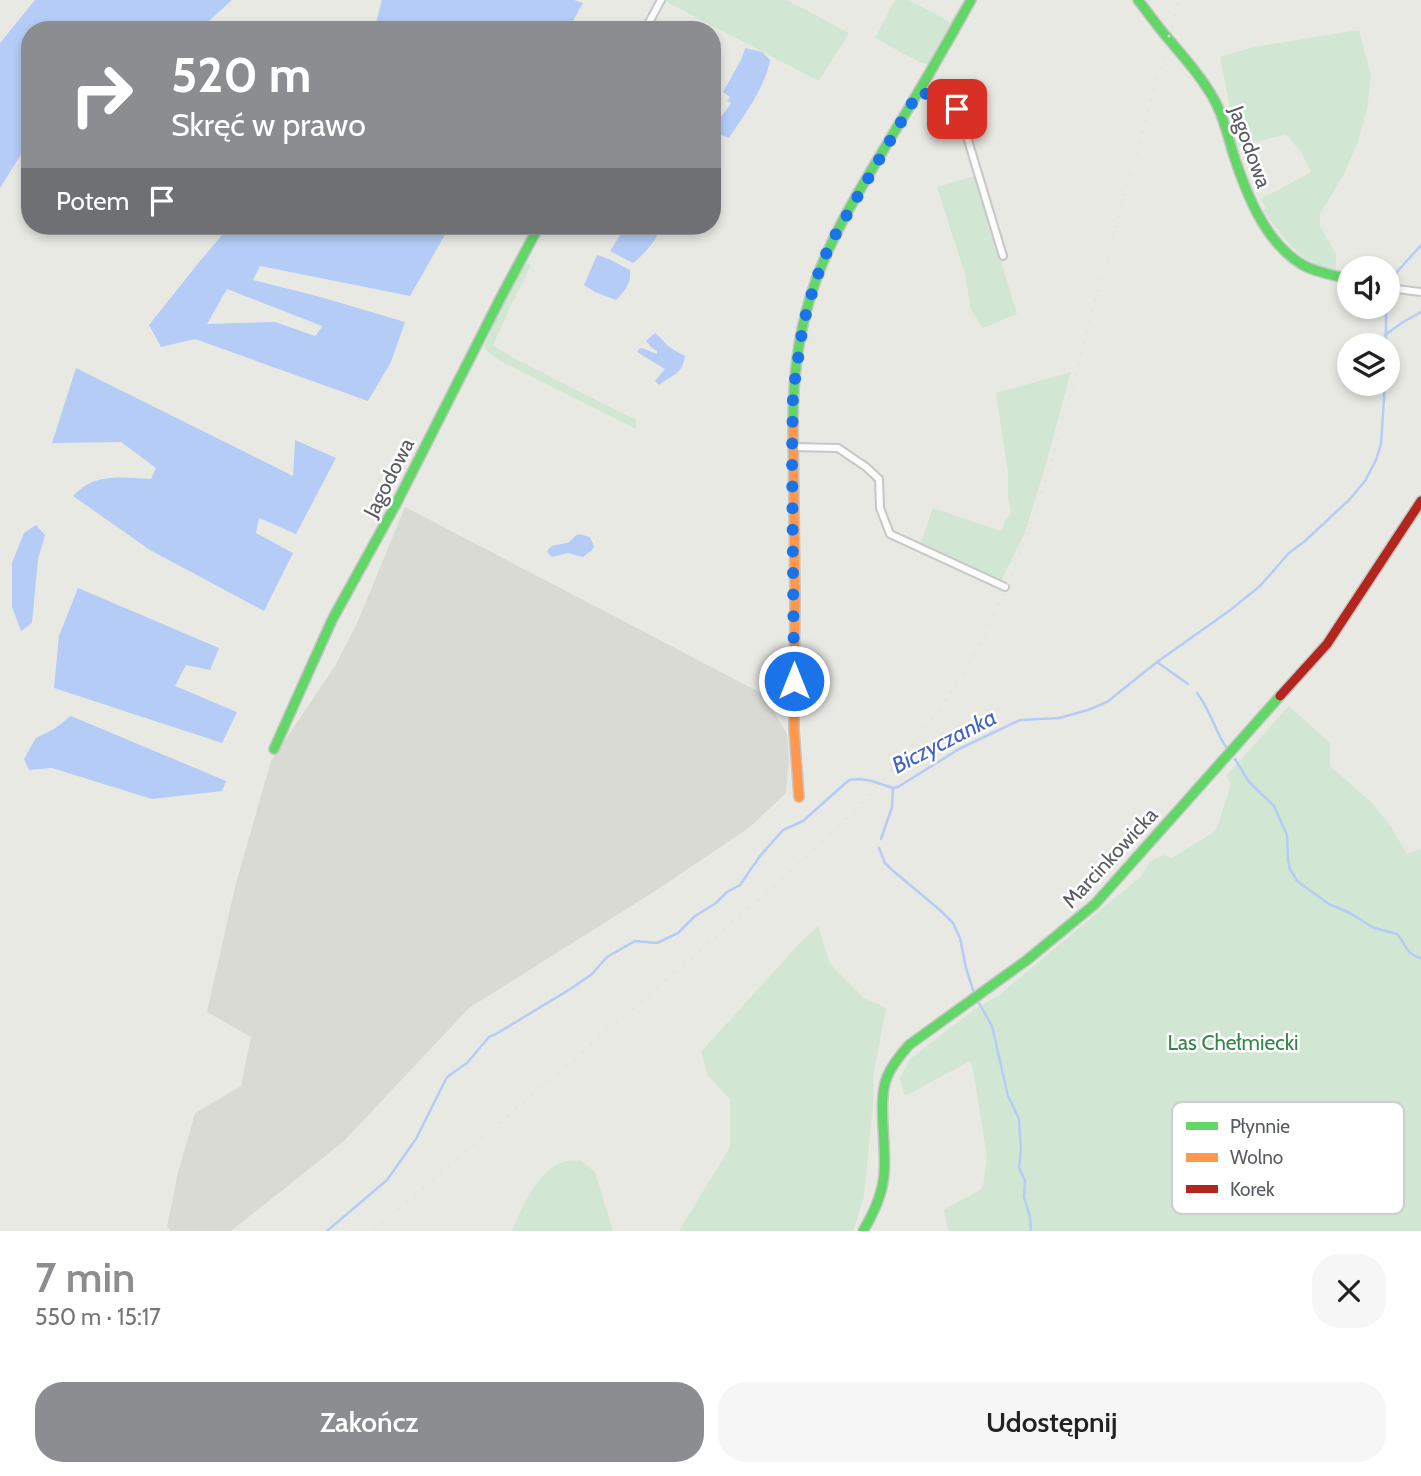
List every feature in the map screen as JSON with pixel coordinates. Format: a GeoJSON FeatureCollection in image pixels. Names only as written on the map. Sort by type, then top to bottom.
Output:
{"type":"FeatureCollection","features":[{"type":"Feature","properties":{"kind":"street"},"geometry":{"type":"LineString","coordinates":[[650,21],[662,0]]}},
{"type":"Feature","properties":{"kind":"street"},"geometry":{"type":"LineString","coordinates":[[799,797],[794,729],[792,447],[793,393],[803,325],[815,282],[830,244],[971,0]]}},
{"type":"Feature","properties":{"kind":"street","name":"Jagodowa"},"geometry":{"type":"LineString","coordinates":[[1138,0],[1200,76],[1214,99],[1223,118],[1239,173],[1253,206],[1270,232],[1284,250],[1301,264],[1337,276]]}},
{"type":"Feature","properties":{"kind":"street"},"geometry":{"type":"LineString","coordinates":[[919,91],[957,109],[1003,256]]}},
{"type":"Feature","properties":{"kind":"street","name":"Jagodowa"},"geometry":{"type":"LineString","coordinates":[[274,749],[332,620],[396,505],[534,235]]}},
{"type":"Feature","properties":{"kind":"street"},"geometry":{"type":"LineString","coordinates":[[1400,290],[1421,292]]}},
{"type":"Feature","properties":{"kind":"street"},"geometry":{"type":"LineString","coordinates":[[792,447],[838,448],[879,478],[880,508],[890,534],[1004,587]]}},
{"type":"Feature","properties":{"kind":"street","name":"Marcinkowicka"},"geometry":{"type":"LineString","coordinates":[[863,1231],[879,1202],[884,1183],[883,1094],[887,1077],[896,1060],[909,1045],[1032,957],[1095,904],[1327,643],[1421,501]]}},
{"type":"Feature","properties":{"kind":"shaded area"},"geometry":{"type":"Polygon","coordinates":[[[405,507],[763,694],[787,734],[789,759],[786,793],[750,827],[655,891],[469,1008],[344,1141],[231,1231],[171,1231],[167,1226],[195,1113],[241,1086],[251,1037],[207,1012],[235,887],[271,761],[335,666],[358,621],[405,507]]]}},
{"type":"Feature","properties":{"kind":"green space"},"geometry":{"type":"Polygon","coordinates":[[[787,0],[849,33],[819,81],[721,30],[721,21],[704,21],[665,1],[787,0]]]}},
{"type":"Feature","properties":{"kind":"green space"},"geometry":{"type":"Polygon","coordinates":[[[895,0],[909,0],[950,22],[964,0],[968,0],[933,61],[928,64],[921,63],[875,38],[895,0]]]}},
{"type":"Feature","properties":{"kind":"green space"},"geometry":{"type":"Polygon","coordinates":[[[1359,30],[1371,76],[1367,109],[1358,142],[1344,174],[1320,214],[1320,226],[1336,254],[1336,270],[1324,268],[1303,257],[1285,240],[1263,211],[1266,208],[1261,199],[1311,172],[1301,152],[1286,134],[1238,147],[1220,57],[1254,47],[1359,30]]]}},
{"type":"Feature","properties":{"kind":"green space"},"geometry":{"type":"Polygon","coordinates":[[[975,176],[1017,314],[983,328],[971,310],[965,274],[937,187],[975,176]]]}},
{"type":"Feature","properties":{"kind":"green space"},"geometry":{"type":"Polygon","coordinates":[[[524,262],[531,265],[493,346],[636,420],[636,429],[500,361],[484,347],[524,262]]]}},
{"type":"Feature","properties":{"kind":"green space"},"geometry":{"type":"Polygon","coordinates":[[[1071,372],[1025,532],[1001,582],[920,545],[933,508],[1001,531],[1011,513],[996,393],[1071,372]]]}},
{"type":"Feature","properties":{"kind":"green space","name":"Las Chełmiecki"},"geometry":{"type":"Polygon","coordinates":[[[1289,706],[1330,743],[1330,766],[1373,804],[1407,854],[1421,849],[1421,1231],[948,1231],[944,1210],[983,1186],[987,1157],[973,1069],[970,1061],[905,1096],[900,1079],[910,1059],[975,1009],[998,996],[1141,876],[1150,862],[1163,855],[1172,858],[1211,834],[1217,828],[1231,784],[1226,776],[1289,706]]]}},
{"type":"Feature","properties":{"kind":"green space"},"geometry":{"type":"Polygon","coordinates":[[[818,926],[830,964],[864,998],[886,1008],[873,1078],[874,1093],[864,1197],[853,1231],[679,1231],[730,1147],[730,1099],[708,1076],[701,1052],[818,926]]]}},
{"type":"Feature","properties":{"kind":"green space"},"geometry":{"type":"Polygon","coordinates":[[[580,1160],[595,1172],[613,1231],[512,1231],[532,1191],[546,1173],[563,1162],[580,1160]]]}},
{"type":"Feature","properties":{"kind":"water"},"geometry":{"type":"Polygon","coordinates":[[[35,0],[232,0],[209,21],[21,21],[21,154],[0,188],[0,43],[35,0]]]}},
{"type":"Feature","properties":{"kind":"water"},"geometry":{"type":"Polygon","coordinates":[[[382,0],[574,0],[583,3],[573,21],[376,21],[382,0]]]}},
{"type":"Feature","properties":{"kind":"water"},"geometry":{"type":"Polygon","coordinates":[[[745,48],[762,52],[770,60],[759,90],[729,138],[721,135],[721,117],[731,103],[727,101],[730,97],[723,92],[745,48]]]}},
{"type":"Feature","properties":{"kind":"water"},"geometry":{"type":"Polygon","coordinates":[[[222,235],[445,235],[410,296],[260,266],[253,280],[405,322],[391,362],[368,401],[195,339],[161,347],[149,325],[222,235]],[[227,289],[207,324],[275,322],[315,336],[322,327],[227,289]]]}},
{"type":"Feature","properties":{"kind":"water"},"geometry":{"type":"Polygon","coordinates":[[[620,235],[658,235],[633,263],[610,251],[620,235]]]}},
{"type":"Feature","properties":{"kind":"water"},"geometry":{"type":"Polygon","coordinates":[[[597,255],[630,270],[629,283],[616,300],[584,285],[597,255]]]}},
{"type":"Feature","properties":{"kind":"water"},"geometry":{"type":"Polygon","coordinates":[[[655,333],[685,356],[679,371],[659,385],[655,381],[665,369],[637,352],[642,348],[657,354],[646,341],[655,333]]]}},
{"type":"Feature","properties":{"kind":"water"},"geometry":{"type":"Polygon","coordinates":[[[76,368],[293,476],[295,440],[336,458],[296,534],[259,518],[256,533],[293,553],[264,611],[150,550],[73,496],[91,483],[109,478],[151,479],[156,468],[121,442],[52,443],[76,368]]]}},
{"type":"Feature","properties":{"kind":"water"},"geometry":{"type":"Polygon","coordinates":[[[36,525],[45,535],[38,559],[32,623],[21,631],[12,607],[12,563],[24,533],[36,525]]]}},
{"type":"Feature","properties":{"kind":"water"},"geometry":{"type":"Polygon","coordinates":[[[579,534],[590,537],[594,546],[583,557],[568,553],[552,557],[547,552],[553,546],[568,542],[579,534]]]}},
{"type":"Feature","properties":{"kind":"water"},"geometry":{"type":"Polygon","coordinates":[[[78,588],[219,648],[210,670],[186,665],[175,686],[237,712],[222,743],[54,688],[59,636],[78,588]]]}},
{"type":"Feature","properties":{"kind":"water"},"geometry":{"type":"Polygon","coordinates":[[[71,716],[226,781],[222,791],[152,799],[52,768],[29,770],[24,759],[36,738],[71,716]]]}},
{"type":"Feature","properties":{"kind":"waterway","name":"Biczyczanka"},"geometry":{"type":"LineString","coordinates":[[1400,269],[1421,245]]}},
{"type":"Feature","properties":{"kind":"waterway"},"geometry":{"type":"LineString","coordinates":[[1388,333],[1421,312]]}},
{"type":"Feature","properties":{"kind":"waterway","name":"Biczyczanka"},"geometry":{"type":"LineString","coordinates":[[1386,319],[1386,333]]}},
{"type":"Feature","properties":{"kind":"waterway","name":"Biczyczanka"},"geometry":{"type":"LineString","coordinates":[[327,1231],[387,1180],[416,1139],[447,1077],[467,1063],[489,1037],[572,988],[592,974],[607,957],[635,941],[657,943],[678,933],[695,916],[740,885],[760,856],[783,830],[803,821],[849,780],[860,779],[898,787],[959,749],[1020,720],[1059,718],[1107,702],[1157,662],[1229,611],[1260,586],[1289,553],[1350,499],[1365,481],[1381,444],[1384,396]]}},
{"type":"Feature","properties":{"kind":"waterway"},"geometry":{"type":"LineString","coordinates":[[1157,662],[1188,684]]}},
{"type":"Feature","properties":{"kind":"waterway"},"geometry":{"type":"LineString","coordinates":[[1197,693],[1226,747]]}},
{"type":"Feature","properties":{"kind":"waterway"},"geometry":{"type":"LineString","coordinates":[[1235,759],[1249,782],[1274,806],[1287,835],[1288,860],[1297,881],[1329,904],[1374,928],[1397,934],[1409,952],[1421,958]]}},
{"type":"Feature","properties":{"kind":"waterway"},"geometry":{"type":"LineString","coordinates":[[881,839],[892,807],[893,788]]}},
{"type":"Feature","properties":{"kind":"waterway"},"geometry":{"type":"LineString","coordinates":[[879,848],[885,863],[953,923],[960,938],[973,990]]}},
{"type":"Feature","properties":{"kind":"waterway"},"geometry":{"type":"LineString","coordinates":[[979,1003],[992,1026],[1008,1096],[1019,1119],[1019,1168],[1025,1181],[1024,1197],[1031,1231]]}},
{"type":"Feature","properties":{"kind":"railway"},"geometry":{"type":"LineString","coordinates":[[373,1231],[776,885],[843,822],[906,754],[961,676],[1003,594],[1036,509],[1063,421],[1179,0]]}},
{"type":"Feature","properties":{"kind":"traffic: fast"},"geometry":{"type":"LineString","coordinates":[[793,421],[794,385],[802,332],[810,297],[832,242],[971,0]]}},
{"type":"Feature","properties":{"kind":"traffic: fast"},"geometry":{"type":"LineString","coordinates":[[1138,0],[1197,74],[1216,103],[1251,200],[1278,244],[1303,265],[1337,276]]}},
{"type":"Feature","properties":{"kind":"traffic: fast"},"geometry":{"type":"LineString","coordinates":[[274,749],[332,620],[396,504],[534,235]]}},
{"type":"Feature","properties":{"kind":"traffic: fast"},"geometry":{"type":"LineString","coordinates":[[863,1231],[874,1211],[884,1175],[884,1087],[900,1056],[909,1045],[1027,960],[1095,904],[1280,696]]}},
{"type":"Feature","properties":{"kind":"traffic: slow"},"geometry":{"type":"LineString","coordinates":[[793,421],[794,729],[799,797]]}},
{"type":"Feature","properties":{"kind":"traffic: jam"},"geometry":{"type":"LineString","coordinates":[[1280,696],[1327,644],[1421,501]]}},
{"type":"Feature","properties":{"kind":"route"},"geometry":{"type":"LineString","coordinates":[[794,681],[793,393],[803,325],[815,282],[830,244],[919,91],[957,109]]}}]}
